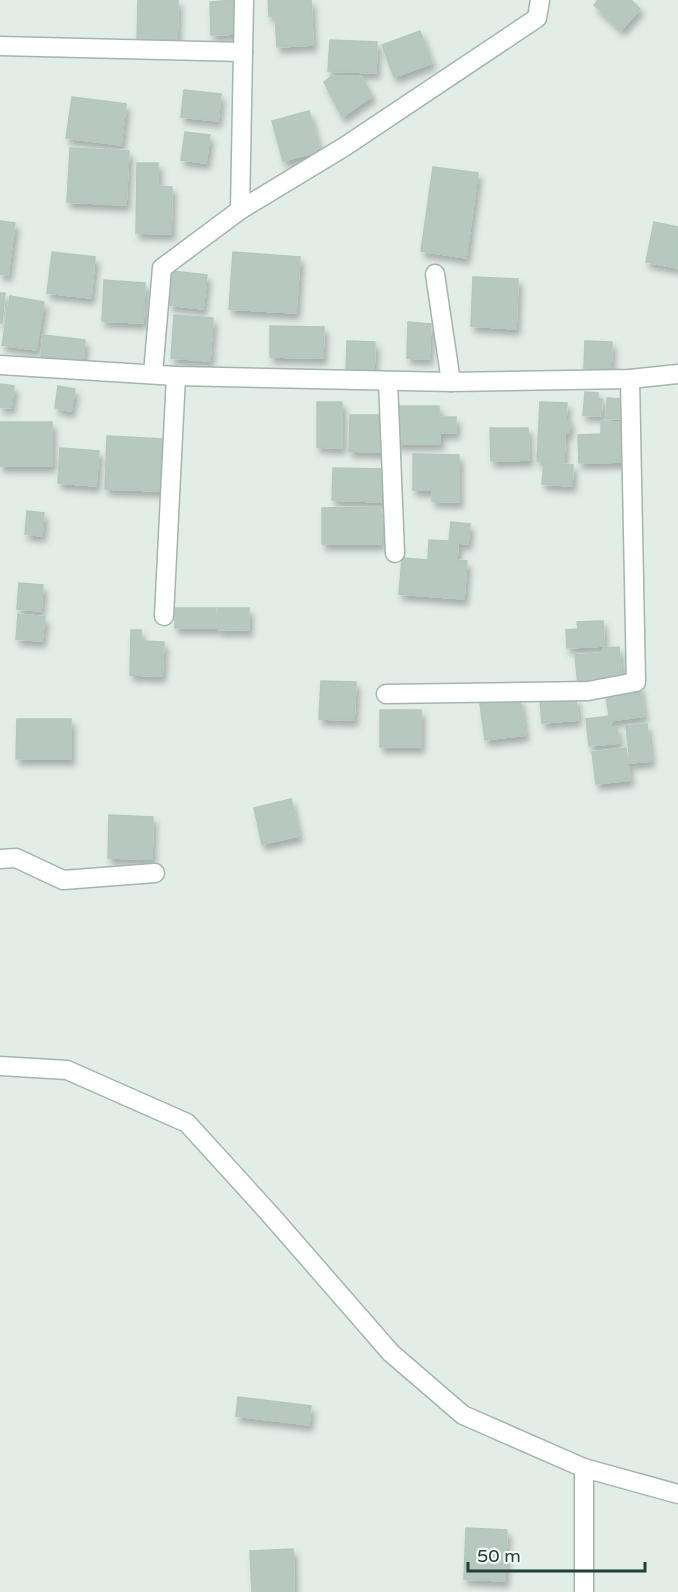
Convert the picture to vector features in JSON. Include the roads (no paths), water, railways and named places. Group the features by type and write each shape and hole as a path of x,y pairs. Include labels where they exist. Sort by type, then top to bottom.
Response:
{"street":[{"path":"240,210 244,0"},
{"path":"153,374 162,268 240,210 344,147 537,18 540,0"},
{"path":"0,46 243,52"},
{"path":"435,274 451,382"},
{"path":"0,365 176,376 451,382 630,379 678,374"},
{"path":"164,616 176,376"},
{"path":"386,694 588,691 636,682 630,379"},
{"path":"388,381 394,553"},
{"path":"0,859 16,858 63,880 155,873"},
{"path":"0,1066 67,1070 187,1123 269,1212 391,1353 463,1415 584,1468 678,1494"},
{"path":"584,1468 584,1592"}]}
